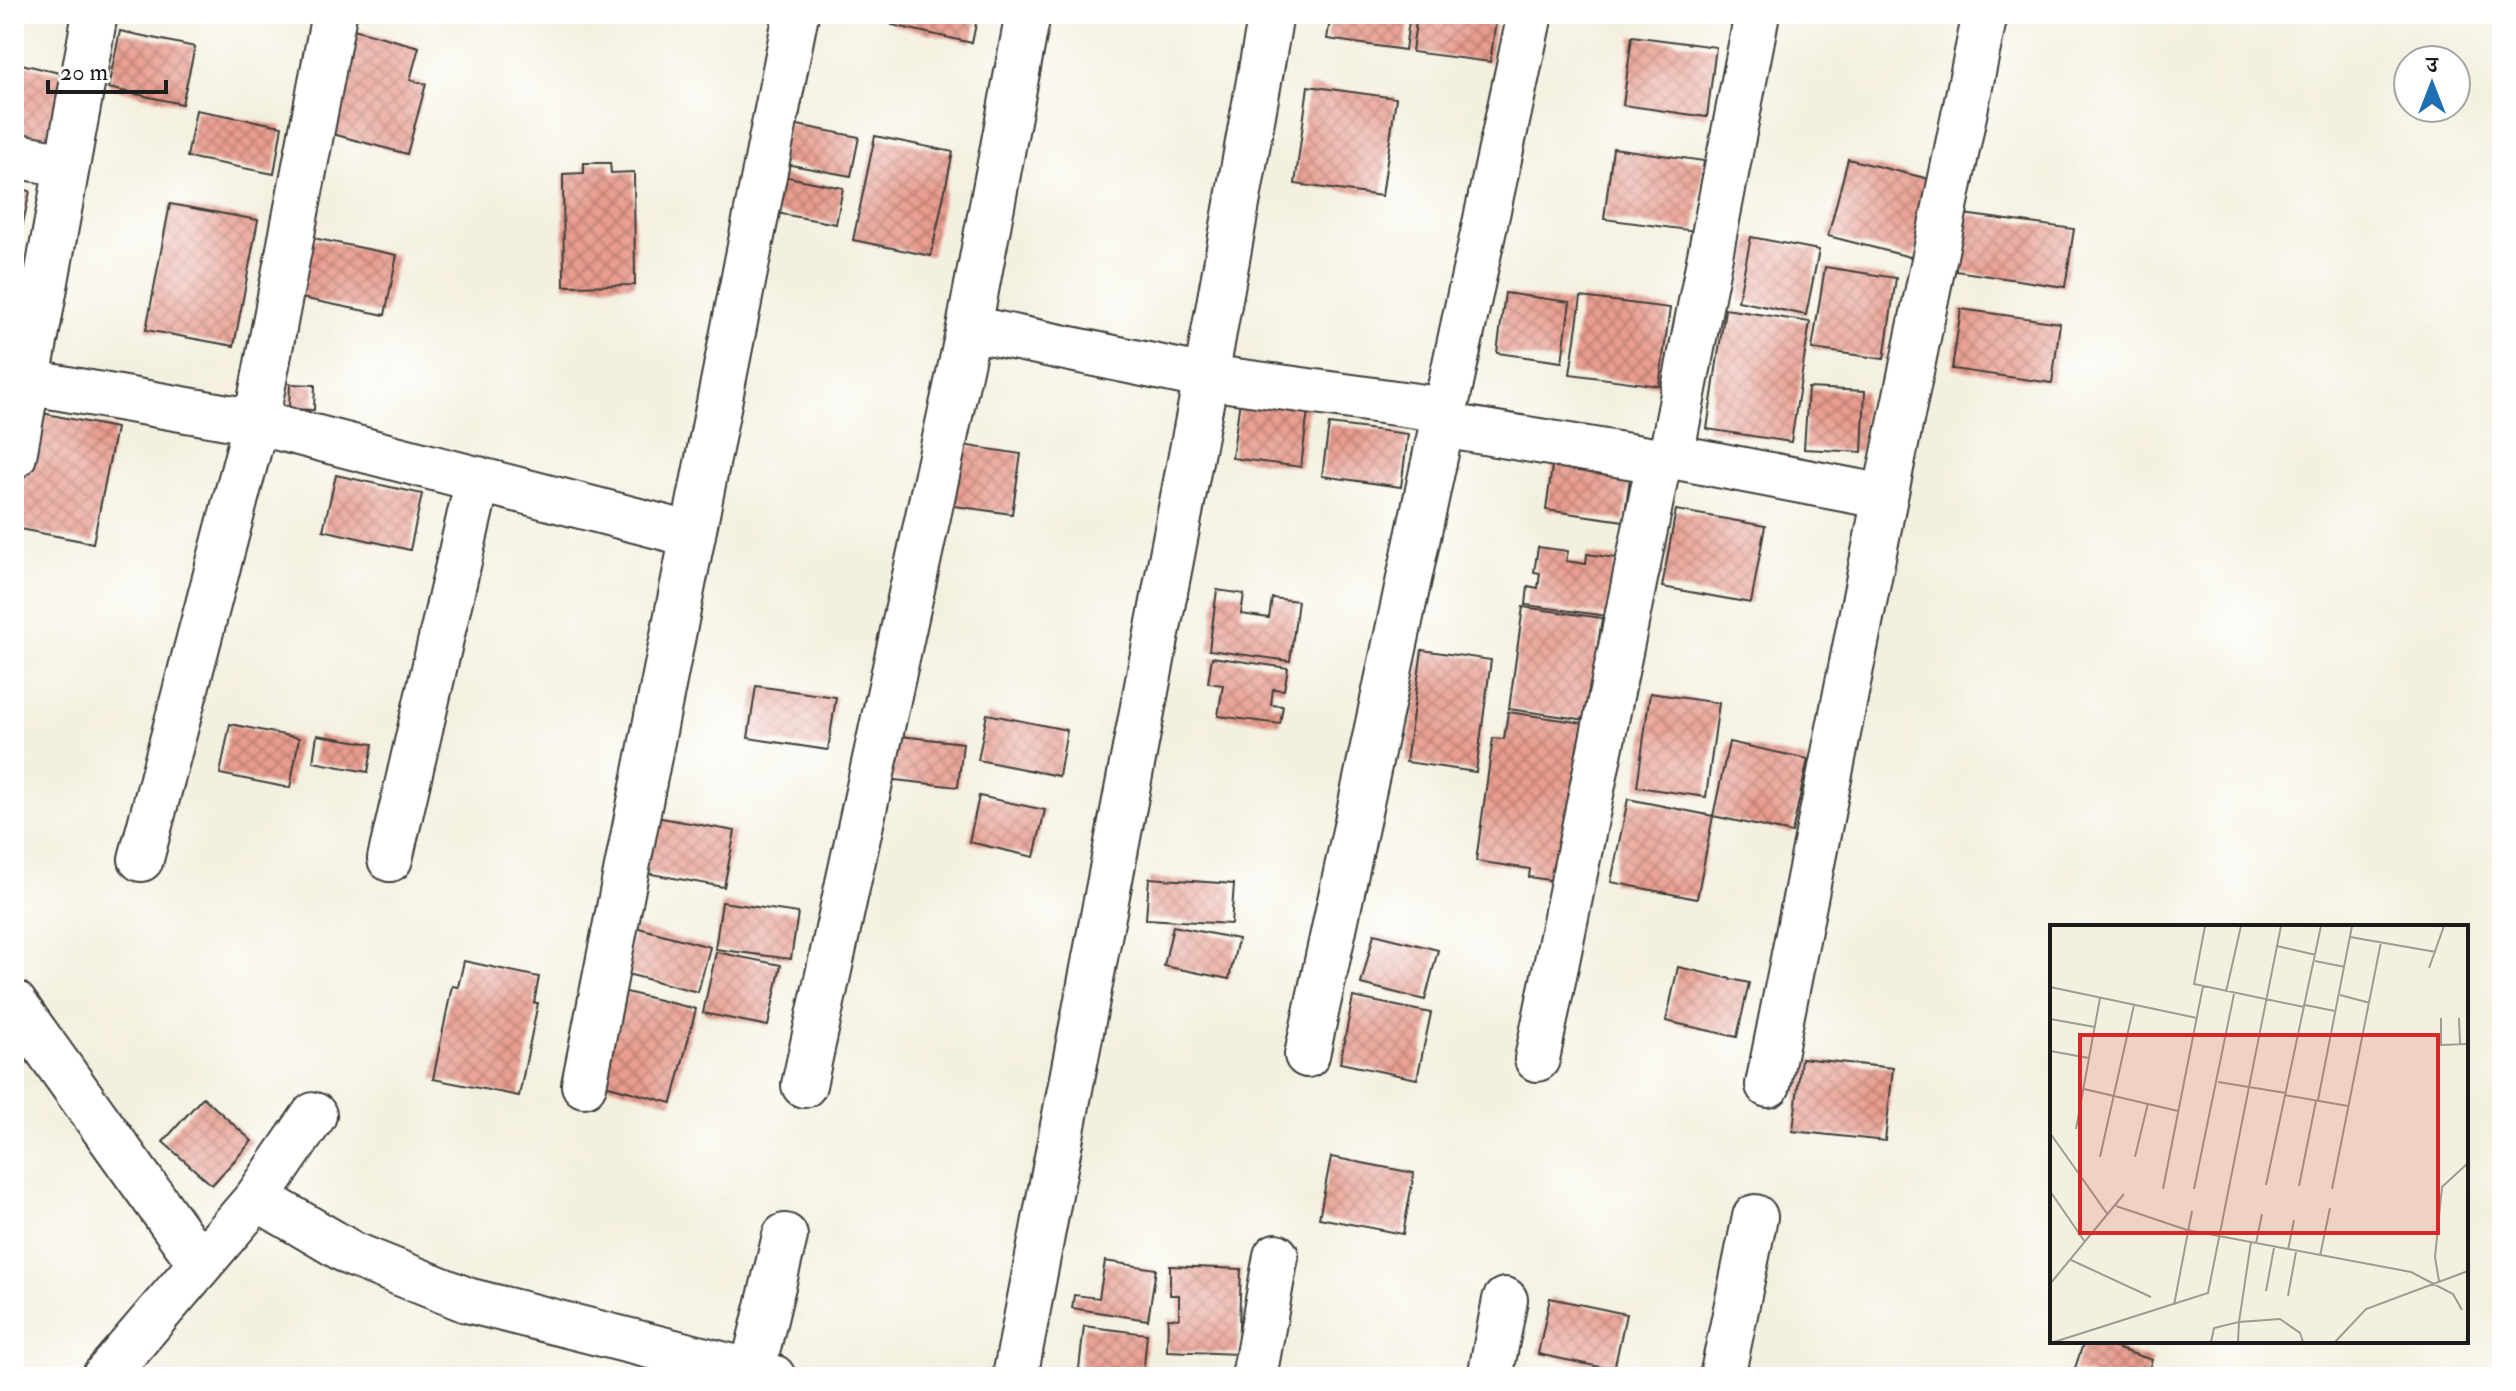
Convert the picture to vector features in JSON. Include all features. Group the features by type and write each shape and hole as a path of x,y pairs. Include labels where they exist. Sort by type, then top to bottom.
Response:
{"street":[{"path":"14,456 95,14"},
{"path":"141,859 256,422 334,14"},
{"path":"584,1085 796,14"},
{"path":"804,1085 969,328 1028,14"},
{"path":"1015,1377 1206,377 1271,14"},
{"path":"1307,1055 1530,14"},
{"path":"1537,1059 1757,14"},
{"path":"1768,1085 1985,14"},
{"path":"14,155 67,165"},
{"path":"969,328 1206,377 1885,497"},
{"path":"27,382 256,422 693,535"},
{"path":"390,859 478,479"},
{"path":"14,1003 200,1263"},
{"path":"104,1377 257,1198 314,1115"},
{"path":"257,1198 352,1254 467,1300 759,1376 785,1236"},
{"path":"1722,1377 1755,1217"},
{"path":"1254,1377 1276,1256"},
{"path":"1490,1377 1505,1300"}],"building":[{"path":"260,14 298,14 296,23"},
{"path":"894,14 978,14 972,43 892,25"},
{"path":"1331,14 1410,14 1405,50 1327,39"},
{"path":"1417,14 1497,14 1490,62 1412,52"},
{"path":"346,27 419,47 410,80 426,84 407,154 329,133 343,84 331,81"},
{"path":"120,31 195,47 182,104 108,88"},
{"path":"1632,36 1716,47 1707,117 1623,105"},
{"path":"17,63 68,75 52,149 14,141 14,76"},
{"path":"1308,86 1396,98 1382,196 1295,184"},
{"path":"196,110 282,126 274,174 187,157"},
{"path":"787,123 859,137 851,176 780,163"},
{"path":"875,136 953,152 931,256 853,240"},
{"path":"1613,148 1704,161 1695,231 1604,219"},
{"path":"1848,159 1933,180 1914,258 1828,236"},
{"path":"584,163 610,163 611,173 634,172 635,285 564,286 563,174 584,173"},
{"path":"778,175 843,188 836,224 771,212"},
{"path":"14,188 30,191 18,246 14,246"},
{"path":"170,204 258,220 234,346 146,330"},
{"path":"1963,214 2074,229 2065,287 1955,271"},
{"path":"1751,237 1819,250 1806,315 1738,301"},
{"path":"313,238 397,255 385,315 301,298"},
{"path":"1825,267 1896,278 1884,359 1812,349"},
{"path":"1505,293 1570,302 1562,362 1497,353"},
{"path":"1581,297 1670,308 1659,386 1570,374"},
{"path":"1725,309 1810,322 1791,442 1707,429"},
{"path":"1961,309 2060,323 2052,383 1952,369"},
{"path":"290,384 315,385 314,410 289,409"},
{"path":"1808,388 1865,391 1862,452 1804,449"},
{"path":"1241,393 1309,402 1301,467 1232,458"},
{"path":"37,412 116,428 93,543 14,528"},
{"path":"1329,424 1408,434 1401,487 1322,476"},
{"path":"949,443 1021,454 1012,514 940,504"},
{"path":"1554,452 1632,462 1624,521 1546,510"},
{"path":"336,475 422,494 410,550 323,530"},
{"path":"1676,510 1765,526 1751,603 1662,587"},
{"path":"1538,547 1568,551 1566,561 1586,564 1587,554 1616,558 1607,616 1526,605 1528,586 1538,588 1540,573 1534,572"},
{"path":"1217,590 1244,594 1241,614 1269,618 1272,598 1298,601 1290,661 1209,650"},
{"path":"1523,607 1602,618 1587,720 1509,709"},
{"path":"1422,650 1491,660 1476,772 1406,762"},
{"path":"1212,657 1288,668 1284,690 1273,689 1271,705 1283,706 1280,724 1218,716 1223,685 1208,683"},
{"path":"756,686 836,697 828,750 748,738"},
{"path":"1650,693 1719,703 1706,797 1637,787"},
{"path":"1508,712 1590,724 1556,881 1529,877 1530,869 1476,861 1493,738 1504,739"},
{"path":"987,714 1067,730 1059,776 978,760"},
{"path":"230,724 299,738 290,788 220,774"},
{"path":"317,735 373,744 368,772 313,762"},
{"path":"891,735 963,743 958,787 886,779"},
{"path":"1729,742 1808,759 1792,833 1713,816"},
{"path":"979,796 1045,810 1034,857 969,842"},
{"path":"1628,799 1713,816 1697,899 1611,882"},
{"path":"650,816 735,831 724,887 640,872"},
{"path":"1149,878 1234,884 1231,924 1146,919"},
{"path":"722,902 798,913 791,959 715,949"},
{"path":"1173,926 1238,939 1229,979 1164,966"},
{"path":"635,927 710,947 698,992 623,973"},
{"path":"1374,934 1438,950 1425,1000 1361,984"},
{"path":"716,952 781,965 768,1026 703,1013"},
{"path":"464,961 539,977 534,1003 538,1003 519,1096 433,1079 452,986 458,987"},
{"path":"1678,967 1749,983 1737,1037 1666,1021"},
{"path":"614,989 696,1009 672,1103 590,1081"},
{"path":"1353,997 1431,1013 1417,1079 1340,1063"},
{"path":"1801,1058 1893,1068 1885,1141 1793,1131"},
{"path":"203,1097 252,1141 212,1185 163,1142"},
{"path":"1331,1157 1414,1173 1403,1234 1319,1218"},
{"path":"1105,1261 1156,1269 1148,1320 1072,1308 1074,1295 1099,1298"},
{"path":"1170,1266 1241,1269 1238,1354 1167,1351 1168,1318 1179,1319 1179,1295 1170,1295"},
{"path":"1550,1298 1626,1314 1614,1370 1538,1354"},
{"path":"1084,1326 1147,1334 1143,1377 1078,1377"},
{"path":"2083,1343 2100,1343 2152,1360 2146,1377 2094,1377 2074,1371"}]}
